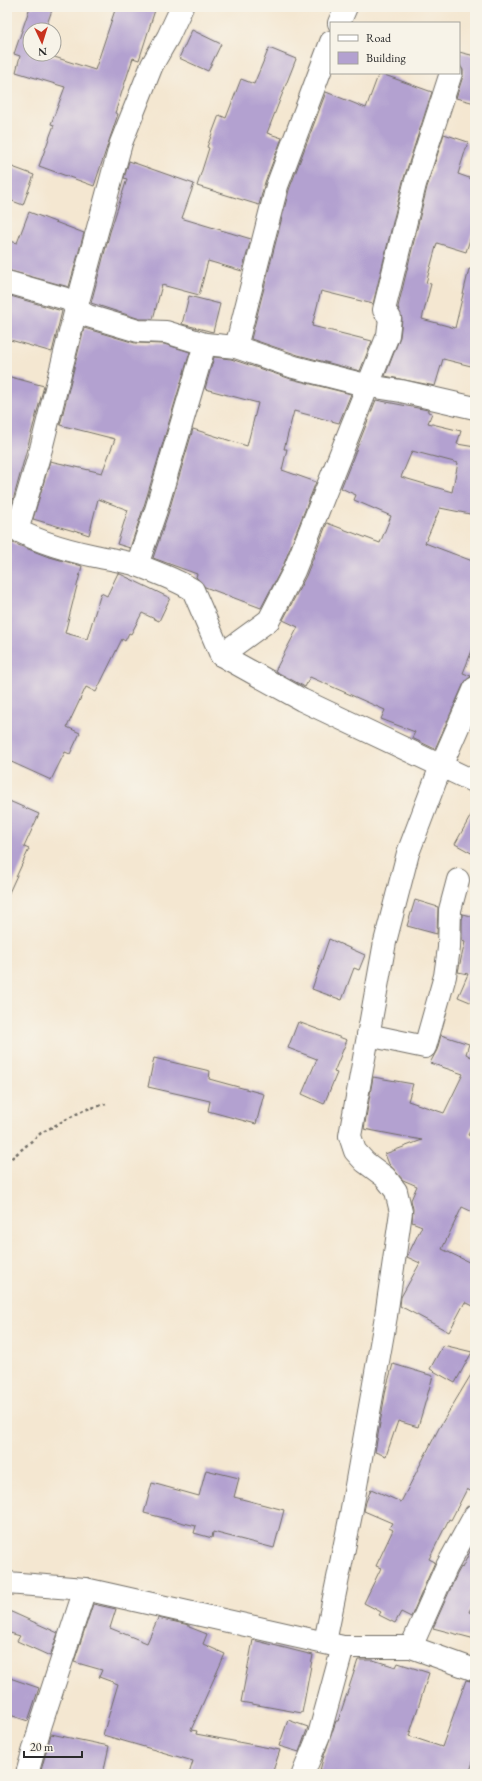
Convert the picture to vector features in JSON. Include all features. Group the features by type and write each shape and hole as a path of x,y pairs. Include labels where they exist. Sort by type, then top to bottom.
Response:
{"street":[{"path":"182,7 168,37 152,65 121,143 76,309 41,449 12,528 68,549 137,565 184,585 193,590 221,655 302,700 475,782"},
{"path":"339,22 346,7"},
{"path":"236,347 277,186 330,45"},
{"path":"221,655 269,620 294,571 327,485 369,386 388,335 390,318 384,310 415,184 451,74"},
{"path":"7,282 70,300 76,309 88,316 138,331 166,332 205,344 236,347 294,367 369,386 401,391 475,408"},
{"path":"137,565 156,510 205,344"},
{"path":"303,1774 319,1735 334,1644 351,1514 386,1316 402,1212 396,1191 385,1177 365,1162 355,1150 350,1136 385,942 408,853 441,766 475,688"},
{"path":"368,1035 420,1047 425,1046 446,976 449,948 450,910 458,880"},
{"path":"411,1647 446,1568 475,1515"},
{"path":"7,1583 85,1589 334,1644 411,1647 475,1670"},
{"path":"26,1774 85,1589"}],"path":[{"path":"7,1162 41,1133 84,1110 106,1104"}],"building":[{"path":"30,7 53,7 48,22 25,22"},
{"path":"116,7 156,7 139,60 133,58 115,113 118,114 94,186 39,166 54,125 51,124 65,87 16,72 20,56 14,54 22,30 22,62 62,62 62,59 95,70"},
{"path":"192,30 221,44 208,71 179,58"},
{"path":"269,48 296,59 267,133 282,138 265,182 259,205 197,186 209,148 207,147 219,115 226,118 241,79 254,84"},
{"path":"460,52 475,56 475,103 456,98 463,76 463,70 460,66"},
{"path":"379,74 432,92 403,181 373,304 321,291 312,326 372,341 360,371 298,355 251,339 289,190 326,92 366,108"},
{"path":"444,134 468,142 458,174 475,180 475,223 466,252 437,243 426,283 431,284 422,319 455,328 469,269 475,270 475,367 443,359 435,386 385,376 400,337 402,319 398,307 427,187"},
{"path":"129,161 194,184 182,218 251,239 242,271 208,261 199,295 162,285 153,319 140,319 91,303 110,232 127,179 124,178"},
{"path":"7,165 34,175 23,205 7,199"},
{"path":"29,212 84,233 69,287 7,270 7,240 17,243"},
{"path":"7,295 62,311 52,352 7,339"},
{"path":"189,296 220,304 213,332 182,324"},
{"path":"84,328 135,343 164,344 190,352 130,548 117,544 128,510 98,499 89,535 33,519 50,461 102,473 115,439 60,425"},
{"path":"214,357 231,359 291,379 351,394 339,423 294,411 284,449 287,449 282,470 316,482 283,566 261,608 205,587 196,577 197,574 153,558 168,514 193,429 247,446 258,403 205,389"},
{"path":"7,376 44,386 12,504 7,503"},
{"path":"376,400 428,410 428,412 432,413 428,423 461,431 457,444 475,447 475,515 440,508 425,543 475,562 475,643 463,673 471,676 464,683 435,749 412,738 415,732 381,719 385,710 310,677 305,687 275,671 298,627 283,620 306,576 327,523 380,543 391,516 354,500 356,495 341,488","holes":["412,451 458,463 452,492 401,477"]},
{"path":"7,539 13,543 46,556 82,566 65,633 87,639 101,593 107,596 118,573 170,598 159,621 142,613 131,634 129,633 125,641 122,639 96,692 86,687 67,727 80,733 70,754 65,752 51,780 7,760"},
{"path":"7,800 39,814 24,847 29,849 7,897"},
{"path":"475,808 475,855 455,844"},
{"path":"415,900 438,907 437,934 407,926"},
{"path":"462,914 475,917 475,1004 458,997 468,974 458,972 465,942 462,941"},
{"path":"329,939 365,955 359,970 354,968 342,1000 312,989"},
{"path":"298,1022 347,1040 334,1072 337,1073 324,1104 302,1094 317,1059 288,1048"},
{"path":"441,1035 469,1044 466,1054 471,1057 475,1048 475,1121 468,1135 475,1138 475,1213 462,1207 442,1249 475,1265 475,1307 465,1302 449,1332 400,1306 401,1297 420,1263 407,1257 422,1226 412,1222 413,1209 411,1200 417,1186 403,1180 389,1164 385,1154 422,1140 364,1129 373,1077 413,1084 408,1101 444,1113 463,1074 430,1063 437,1050"},
{"path":"154,1058 210,1071 209,1079 264,1094 256,1124 208,1111 210,1101 148,1087"},
{"path":"443,1345 472,1352 455,1383 430,1369"},
{"path":"393,1364 433,1376 418,1427 398,1421 386,1456 375,1452 386,1389"},
{"path":"475,1368 475,1494 467,1489 451,1520 449,1519 429,1559 435,1562 411,1617 401,1612 395,1623 379,1615 381,1612 364,1603 381,1568 376,1566 393,1530 389,1528 392,1523 364,1511 366,1502 371,1489 401,1502 439,1428"},
{"path":"206,1470 239,1478 234,1497 284,1510 274,1548 213,1532 212,1538 194,1533 196,1526 144,1513 152,1483 199,1496"},
{"path":"475,1541 475,1599 469,1612 475,1614 475,1639 433,1628 457,1574 461,1567 462,1568"},
{"path":"93,1604 116,1609 110,1628 147,1643 158,1618 189,1625 189,1627 207,1634 203,1644 225,1654 191,1730 197,1731 196,1734 280,1750 272,1774 189,1774 193,1761 103,1735 118,1684 99,1677 102,1670 74,1662"},
{"path":"7,1610 58,1633 50,1656 17,1641 20,1636 7,1632"},
{"path":"253,1640 313,1655 302,1713 241,1702"},
{"path":"358,1660 373,1660 396,1667 398,1663 429,1673 409,1736 442,1747 466,1680 475,1682 475,1756 469,1774 319,1774"},
{"path":"7,1677 39,1688 28,1721 7,1714"},
{"path":"288,1720 308,1727 299,1752 279,1746"},
{"path":"51,1734 109,1746 103,1774 40,1774"}]}
